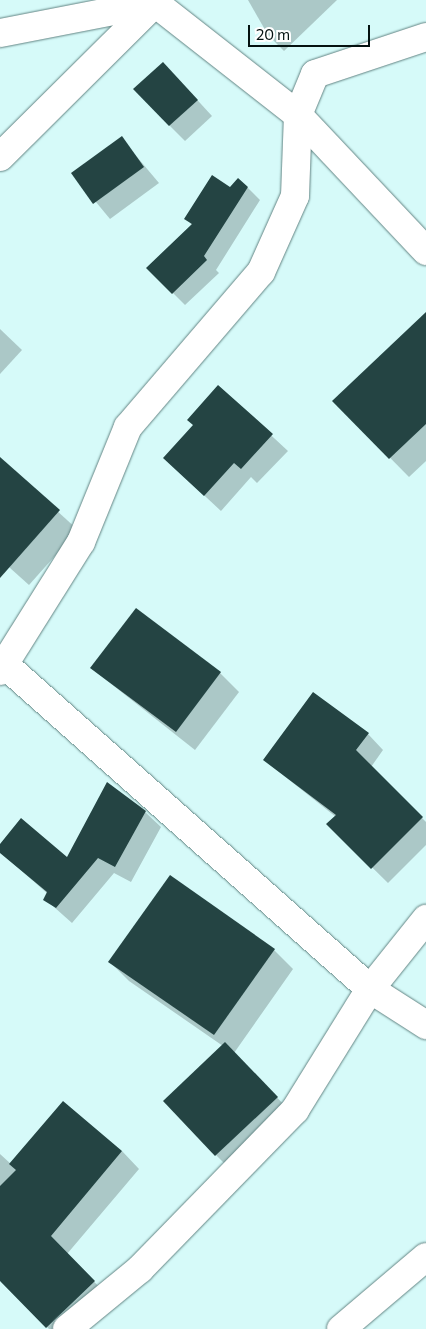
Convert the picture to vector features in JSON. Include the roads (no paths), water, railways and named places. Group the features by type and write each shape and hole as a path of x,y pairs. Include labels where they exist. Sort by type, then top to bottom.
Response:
{"street":[{"path":"0,158 155,3"},
{"path":"0,33 155,3 298,115 426,252"},
{"path":"426,37 315,74 298,115 295,196 261,272 128,426 81,542 2,668 370,989 426,1024"},
{"path":"67,1329 140,1269 295,1110 370,989 426,918"},
{"path":"342,1329 426,1258"}]}
